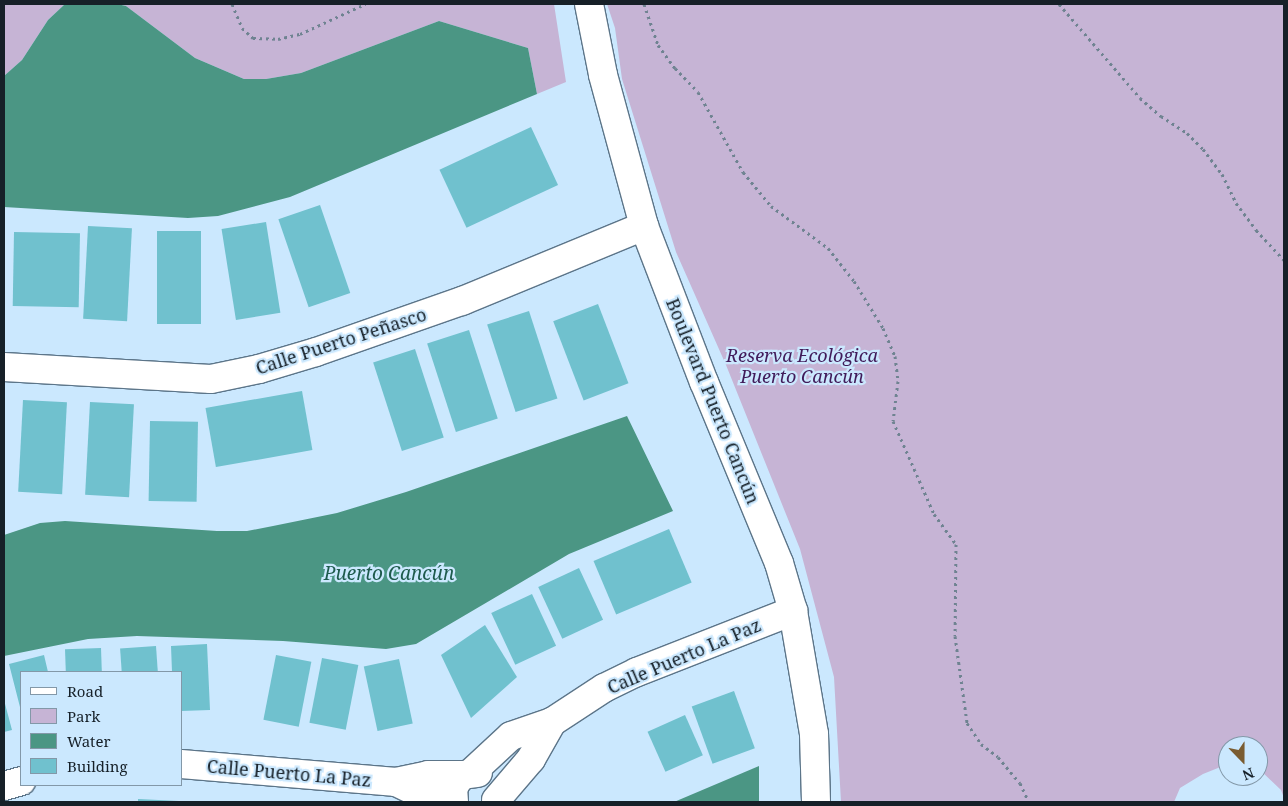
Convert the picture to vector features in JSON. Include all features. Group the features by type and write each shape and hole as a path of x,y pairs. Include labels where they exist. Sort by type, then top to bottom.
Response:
{"street":[{"name":"Boulevard Puerto Cancún","path":"588,4 603,75 644,226 704,382 779,563 793,611 814,734 816,802"},
{"name":"Calle Puerto Peñasco","path":"10,369 211,378 259,369 316,352 462,301 644,226"},
{"name":"Calle Puerto La Paz","path":"182,764 396,782 428,775 467,774 511,736 552,722 604,688 637,672 793,611"},
{"name":"Calle Puerto La Paz","path":"495,801 531,759 552,722"},
{"path":"454,802 453,789 467,774 480,773 488,777 493,783 495,801"},
{"path":"4,786 20,781"},
{"name":"Calle Puerto La Paz","path":"396,782 425,796 445,802"}],"path":[{"path":"232,4 242,28 253,38 278,40 300,34 365,4"},
{"path":"644,4 658,45 675,68 698,92 743,172 771,206 828,248 854,281 883,328 895,356 898,381 893,421 934,514 956,544 955,636 967,723 981,744 998,757 1020,783 1029,802"},
{"path":"1059,4 1140,98 1161,116 1187,133 1203,149 1256,230 1284,260"}],"green space":[{"path":"4,4 65,4 48,20 22,60 4,76"},
{"path":"117,4 554,4 566,82 537,94 528,48 439,21 301,73 266,79 244,79 195,58 126,6"},
{"name":"Reserva Ecológica Puerto Cancún","path":"607,4 1284,4 1284,798 1281,790 1268,778 1268,736 1218,736 1218,768 1203,774 1180,788 1174,802 841,802 834,677 800,549 726,365 676,252 622,79 615,28"}],"water":[{"path":"65,4 117,4 126,6 195,58 244,79 266,79 301,73 439,21 528,48 537,94 290,197 218,216 188,218 4,207 4,76 22,60 48,20"},
{"name":"Puerto Cancún","path":"627,416 673,511 569,554 416,644 386,649 283,641 137,636 88,639 4,656 4,535 40,523 65,521 217,531 247,531 337,513 406,492"},
{"path":"759,766 759,802 674,802"}],"building":[{"path":"531,127 558,185 467,228 439,170"},
{"path":"320,205 350,293 309,307 278,219"},
{"path":"266,222 280,313 236,320 222,229"},
{"path":"88,226 132,228 127,321 83,319"},
{"path":"157,231 201,231 201,324 157,324"},
{"path":"14,232 80,233 79,307 13,306"},
{"path":"598,304 628,383 584,401 553,321"},
{"path":"529,311 557,398 516,412 487,325"},
{"path":"469,330 498,418 456,432 427,344"},
{"path":"415,349 444,437 402,451 373,363"},
{"path":"302,391 312,450 216,467 205,408"},
{"path":"23,400 67,402 62,494 18,492"},
{"path":"90,402 134,404 129,497 85,495"},
{"path":"150,421 198,422 197,502 149,501"},
{"path":"669,529 692,582 616,614 594,561"},
{"path":"579,568 603,620 562,639 538,587"},
{"path":"532,594 556,646 515,665 491,613"},
{"path":"485,625 517,677 471,718 441,655"},
{"path":"207,644 210,710 182,711 182,671 172,671 171,646"},
{"path":"156,646 158,671 122,671 120,649"},
{"path":"101,648 102,671 66,671 65,649"},
{"path":"44,655 48,671 20,671 20,707 9,664"},
{"path":"276,655 311,662 299,727 263,720"},
{"path":"322,658 358,665 346,730 309,723"},
{"path":"399,659 413,724 378,731 364,666"},
{"path":"734,691 755,748 713,764 692,706"},
{"path":"4,700 12,730 4,732"},
{"path":"685,715 703,755 665,772 648,732"},
{"path":"138,799 179,801 179,802 138,802"}]}
